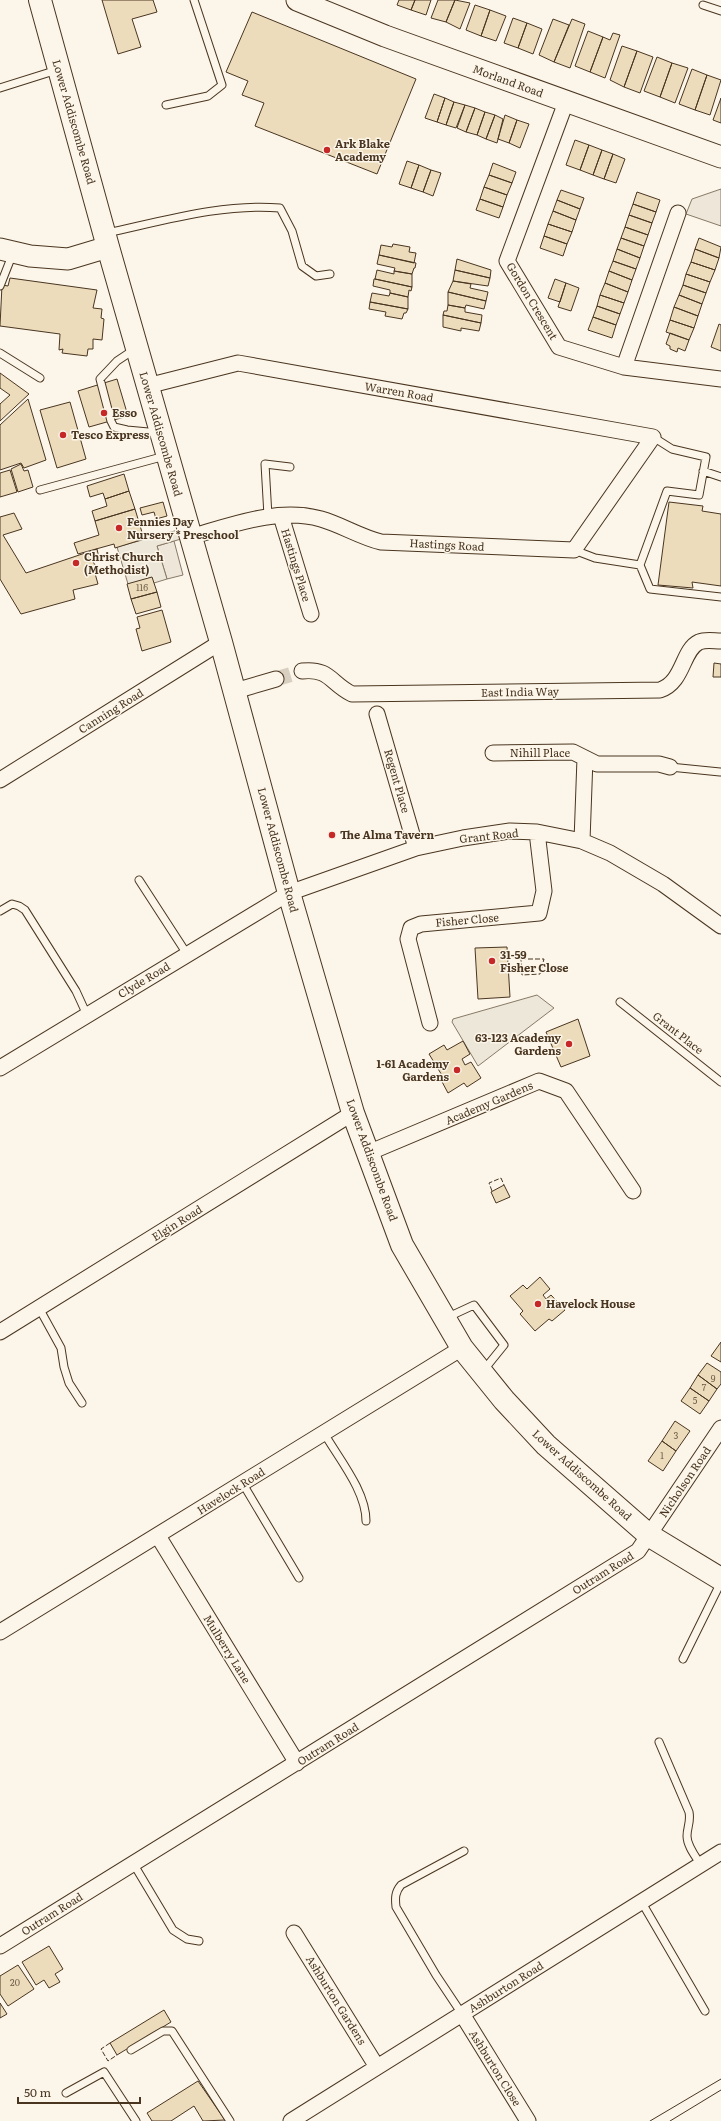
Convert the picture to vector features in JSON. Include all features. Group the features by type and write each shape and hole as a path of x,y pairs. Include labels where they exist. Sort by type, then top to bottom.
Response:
{"main road":[{"name":"Lower Addiscombe Road","path":"40,0 147,386 235,691 289,892 353,1113 402,1245 462,1348 482,1373 546,1445 650,1536 721,1580"},
{"name":"Morland Road","path":"297,0 385,36 721,157"},
{"path":"6,251 30,256 68,258 106,240"}],"street":[{"name":"Gordon Crescent","path":"566,102 507,261 559,347 624,367 721,380"},
{"path":"624,367 678,213"},
{"name":"Warren Road","path":"147,386 238,363 653,437"},
{"path":"574,550 653,437"},
{"name":"Hastings Road","path":"190,536 274,516 306,515 333,522 367,539 381,542 574,550"},
{"name":"Hastings Place","path":"274,516 311,614"},
{"name":"East India Way","path":"302,671 315,670 322,672 352,694 660,690 669,687 674,681 691,650 698,642 708,640 721,641"},
{"name":"Canning Road","path":"0,780 221,642"},
{"path":"235,691 276,679"},
{"name":"Regent Place","path":"378,714 416,848"},
{"name":"Nihill Place","path":"493,753 573,752 597,764 658,764 670,767"},
{"name":"Nihill Place","path":"582,841 585,758"},
{"name":"Grant Road","path":"289,892 416,848 463,838 510,831 537,832 582,841 610,853 663,884 721,926"},
{"name":"Fisher Close","path":"430,1023 408,938 411,928 421,924 539,913 544,891 537,832"},
{"name":"Clyde Road","path":"0,1068 289,892"},
{"name":"Academy Gardens","path":"368,1153 539,1082 566,1091 633,1191"},
{"name":"Elgin Road","path":"0,1332 353,1113"},
{"name":"Havelock Road","path":"0,1632 462,1348"},
{"name":"Nicholson Road","path":"650,1536 721,1428"},
{"name":"Mulberry Lane","path":"158,1536 297,1763"},
{"name":"Outram Road","path":"0,1946 638,1551 650,1536"},
{"name":"Ashburton Road","path":"291,2121 721,1852"},
{"name":"Ashburton Gardens","path":"294,1933 377,2067"},
{"name":"Ashburton Close","path":"462,2014 528,2121"}],"lane":[{"path":"166,105 208,96 222,85 194,0"},
{"path":"703,5 721,11"},
{"path":"0,88 59,69"},
{"path":"106,240 224,210 263,206 280,208 292,231 302,266 316,276 330,274"},
{"path":"0,286 6,251"},
{"path":"137,348 117,361 100,379 111,421 114,427 127,430 161,433"},
{"path":"0,353 40,378"},
{"path":"653,437 672,450 706,457 699,495 667,491 640,565 650,589 721,597"},
{"path":"40,490 167,455"},
{"path":"274,516 265,464 290,468"},
{"path":"703,471 721,477"},
{"path":"574,550 595,558 640,565"},
{"path":"670,767 720,772"},
{"path":"139,880 188,954"},
{"path":"0,911 12,904 25,910 76,991 87,1015"},
{"name":"Grant Place","path":"620,1002 721,1082"},
{"path":"444,1319 474,1305 504,1345 482,1373"},
{"path":"39,1308 61,1348 64,1367 69,1383 82,1403"},
{"path":"324,1433 360,1492 366,1512 366,1521"},
{"path":"242,1484 299,1578"},
{"path":"683,1659 721,1580"},
{"path":"659,1742 690,1812 691,1820 687,1836 688,1844 701,1865"},
{"path":"462,2014 428,1962 396,1907 395,1898 397,1890 401,1885 464,1851"},
{"path":"133,1864 173,1930 187,1938 198,1941"},
{"path":"641,1901 705,2011"},
{"path":"131,2050 163,2031 172,2031 230,2121"},
{"path":"66,2093 104,2072 136,2121"}],"shaded area":[{"path":"721,189 721,226 686,214 692,199"},
{"path":"178,530 181,539 157,546 167,579 154,583 128,584 117,547"},
{"path":"174,541 183,575 167,579 157,546"},
{"path":"537,995 554,1008 478,1066 452,1022 453,1019"}],"building":[{"path":"102,0 153,0 157,12 132,19 141,47 118,54"},
{"path":"399,0 415,0 411,10 397,5"},
{"path":"415,0 431,0 426,15 411,10"},
{"path":"438,0 455,0 446,22 431,18"},
{"path":"455,0 470,3 460,29 446,22"},
{"path":"475,5 490,10 481,36 466,30"},
{"path":"490,10 506,16 496,41 481,36"},
{"path":"252,12 416,79 377,174 255,126 264,103 242,95 248,81 226,72"},
{"path":"513,18 527,23 518,48 504,43"},
{"path":"553,19 569,25 554,62 539,55"},
{"path":"572,19 585,24 570,68 554,62"},
{"path":"527,23 542,29 533,54 518,48"},
{"path":"588,31 603,37 590,72 575,66"},
{"path":"613,33 620,35 605,78 590,72 603,37 610,40"},
{"path":"622,46 637,51 624,87 610,80"},
{"path":"637,51 653,57 640,93 624,87"},
{"path":"657,57 672,63 660,97 644,91"},
{"path":"672,63 688,68 675,103 660,97"},
{"path":"692,69 707,75 695,110 679,104"},
{"path":"707,75 721,80 710,115 695,110"},
{"path":"434,94 445,98 437,122 425,118"},
{"path":"445,98 454,102 446,125 437,122"},
{"path":"721,98 721,123 713,120"},
{"path":"454,102 465,105 456,128 446,125"},
{"path":"465,105 475,108 466,132 457,128"},
{"path":"475,108 485,112 477,135 466,132"},
{"path":"485,112 495,115 486,139 477,135"},
{"path":"495,115 503,119 497,143 486,139"},
{"path":"505,115 517,120 509,143 498,139"},
{"path":"517,120 529,124 520,148 509,143"},
{"path":"575,140 589,145 580,170 566,165"},
{"path":"589,145 602,150 593,175 580,170"},
{"path":"602,150 613,154 604,179 593,175"},
{"path":"613,154 625,159 616,183 604,179"},
{"path":"407,161 419,165 411,188 399,184"},
{"path":"493,163 516,172 512,183 489,175"},
{"path":"419,165 431,170 423,192 411,188"},
{"path":"431,170 441,173 433,196 423,192"},
{"path":"489,175 512,183 507,195 484,187"},
{"path":"484,187 507,195 503,207 480,199"},
{"path":"561,190 584,198 580,209 557,200"},
{"path":"637,192 660,200 656,212 633,204"},
{"path":"480,199 503,207 499,218 476,210"},
{"path":"557,200 580,209 576,220 553,211"},
{"path":"633,204 656,212 652,223 629,215"},
{"path":"553,211 576,220 572,232 548,224"},
{"path":"629,215 652,223 648,235 625,227"},
{"path":"548,224 572,232 567,244 544,236"},
{"path":"625,227 648,235 644,246 621,238"},
{"path":"544,236 567,244 563,256 540,248"},
{"path":"621,238 644,246 640,258 617,249"},
{"path":"699,238 721,247 719,258 695,249"},
{"path":"393,244 410,247 409,252 416,253 414,263 379,255 381,245 392,247"},
{"path":"617,249 640,258 636,269 613,261"},
{"path":"695,249 719,258 715,270 691,262"},
{"path":"379,255 416,263 415,268 412,274 394,271 395,268 377,264"},
{"path":"457,259 491,270 490,278 455,270"},
{"path":"613,261 636,269 632,280 609,271"},
{"path":"691,262 715,270 710,282 686,274"},
{"path":"377,270 394,274 394,271 412,274 412,287 375,279"},
{"path":"455,270 490,278 488,286 453,281"},
{"path":"609,271 632,280 628,292 605,283"},
{"path":"686,274 710,282 706,293 683,285"},
{"path":"10,278 97,290 93,308 102,309 101,318 104,319 102,340 93,339 93,349 88,349 87,356 62,353 63,349 59,350 60,334 0,326 2,285 8,286"},
{"path":"374,279 412,287 411,291 409,290 408,297 390,293 390,290 373,286"},
{"path":"555,279 566,283 560,302 548,298"},
{"path":"453,281 471,284 470,288 488,292 486,301 448,292"},
{"path":"566,283 579,288 571,311 558,307"},
{"path":"605,283 628,292 624,303 600,295"},
{"path":"683,285 706,293 702,304 679,295"},
{"path":"448,292 486,301 484,309 466,305 465,308 448,305"},
{"path":"372,293 389,296 390,293 408,297 408,309 370,302"},
{"path":"600,295 624,303 620,314 597,306"},
{"path":"679,295 702,304 698,316 674,307"},
{"path":"370,302 408,309 406,313 404,313 402,319 385,316 386,312 369,309"},
{"path":"448,305 465,308 465,312 482,315 481,323 443,315 444,311 447,311"},
{"path":"597,306 620,314 616,325 593,317"},
{"path":"674,307 698,316 694,328 670,320"},
{"path":"443,315 481,323 479,331 461,328 461,331 443,327"},
{"path":"593,317 616,325 612,338 588,330"},
{"path":"670,320 694,328 689,340 666,332"},
{"path":"719,324 721,325 721,351 711,347"},
{"path":"670,333 689,340 685,351 678,348 677,352 670,349 670,346 666,344"},
{"path":"0,373 29,394 0,421 0,404 10,395 0,388"},
{"path":"117,379 128,416 89,427 78,391"},
{"path":"28,399 46,460 24,468 21,463 0,470 0,425"},
{"name":"Tesco Express","path":"70,402 86,459 57,468 40,410"},
{"path":"21,464 24,471 28,470 33,487 18,492 11,469"},
{"path":"10,470 17,492 0,497 0,473"},
{"path":"124,474 129,491 105,499 103,493 90,497 87,486"},
{"path":"129,491 135,509 95,521 92,511 107,506 105,499"},
{"path":"163,502 167,516 156,519 154,512 142,515 140,508"},
{"path":"669,502 703,506 702,511 721,514 721,586 692,582 693,588 658,585"},
{"name":"Fennies Day Nursery * Preschool","path":"135,509 144,539 115,548 114,544 78,554 74,543 99,535 95,521"},
{"name":"Christ Church (Methodist)","path":"14,513 22,529 3,535 26,573 97,549 99,558 93,562 98,569 94,570 98,584 73,590 75,599 21,614 0,579 0,517"},
{"path":"152,577 157,592 131,599 127,584"},
{"path":"157,592 161,607 136,614 131,599"},
{"path":"162,610 171,642 142,651 136,629 140,628 137,617"},
{"path":"714,663 721,664 721,677 713,677"},
{"name":"31-59 Fisher Close","path":"507,947 510,997 478,999 475,948"},
{"name":"63-123 Academy Gardens","path":"578,1019 590,1056 561,1067 546,1032"},
{"name":"1-61 Academy Gardens","path":"463,1041 470,1054 462,1059 465,1065 471,1062 481,1078 467,1087 464,1083 448,1093 440,1078 443,1077 429,1054 444,1045 447,1050"},
{"path":"504,1185 510,1197 496,1203 491,1192"},
{"name":"Havelock House","path":"540,1277 550,1289 543,1295 546,1299 551,1295 565,1310 552,1321 549,1319 535,1331 520,1314 523,1311 510,1296 523,1285 527,1289"},
{"path":"721,1342 721,1362 711,1356"},
{"path":"707,1363 721,1372 721,1384 717,1389 698,1375"},
{"path":"698,1375 717,1389 709,1401 690,1388"},
{"path":"690,1388 709,1401 700,1414 681,1401"},
{"path":"675,1421 690,1431 676,1451 662,1441"},
{"path":"662,1441 676,1451 663,1471 648,1461"},
{"path":"49,1946 63,1969 55,1974 60,1982 49,1988 44,1980 36,1985 22,1962"},
{"path":"18,1965 34,1989 8,2006 0,1994 0,1976"},
{"path":"0,2003 7,2014 0,2018"},
{"path":"164,2010 171,2022 117,2055 110,2043"},
{"path":"198,2081 225,2120 203,2121 194,2106 171,2121 152,2121 147,2113"}],"tunnel":[{"path":"276,679 302,671"}],"tram line":[{"path":"650,2121 721,2079"},
{"path":"670,2121 721,2090"}],"fence":[{"path":"521,959 544,959 540,974 522,975 521,959"},
{"path":"492,1191 489,1183 501,1178 504,1185"},
{"path":"110,2043 101,2049 108,2061 117,2055"}],"place":[{"name":"Ark Blake Academy","path":"327,150"},
{"name":"Esso","path":"104,413"},
{"name":"Tesco Express","path":"63,435"},
{"name":"Fennies Day Nursery * Preschool","path":"119,528"},
{"name":"Christ Church (Methodist)","path":"76,563"},
{"name":"The Alma Tavern","path":"332,835"},
{"name":"31-59 Fisher Close","path":"492,961"},
{"name":"63-123 Academy Gardens","path":"569,1044"},
{"name":"1-61 Academy Gardens","path":"457,1070"},
{"name":"Havelock House","path":"538,1304"}]}
